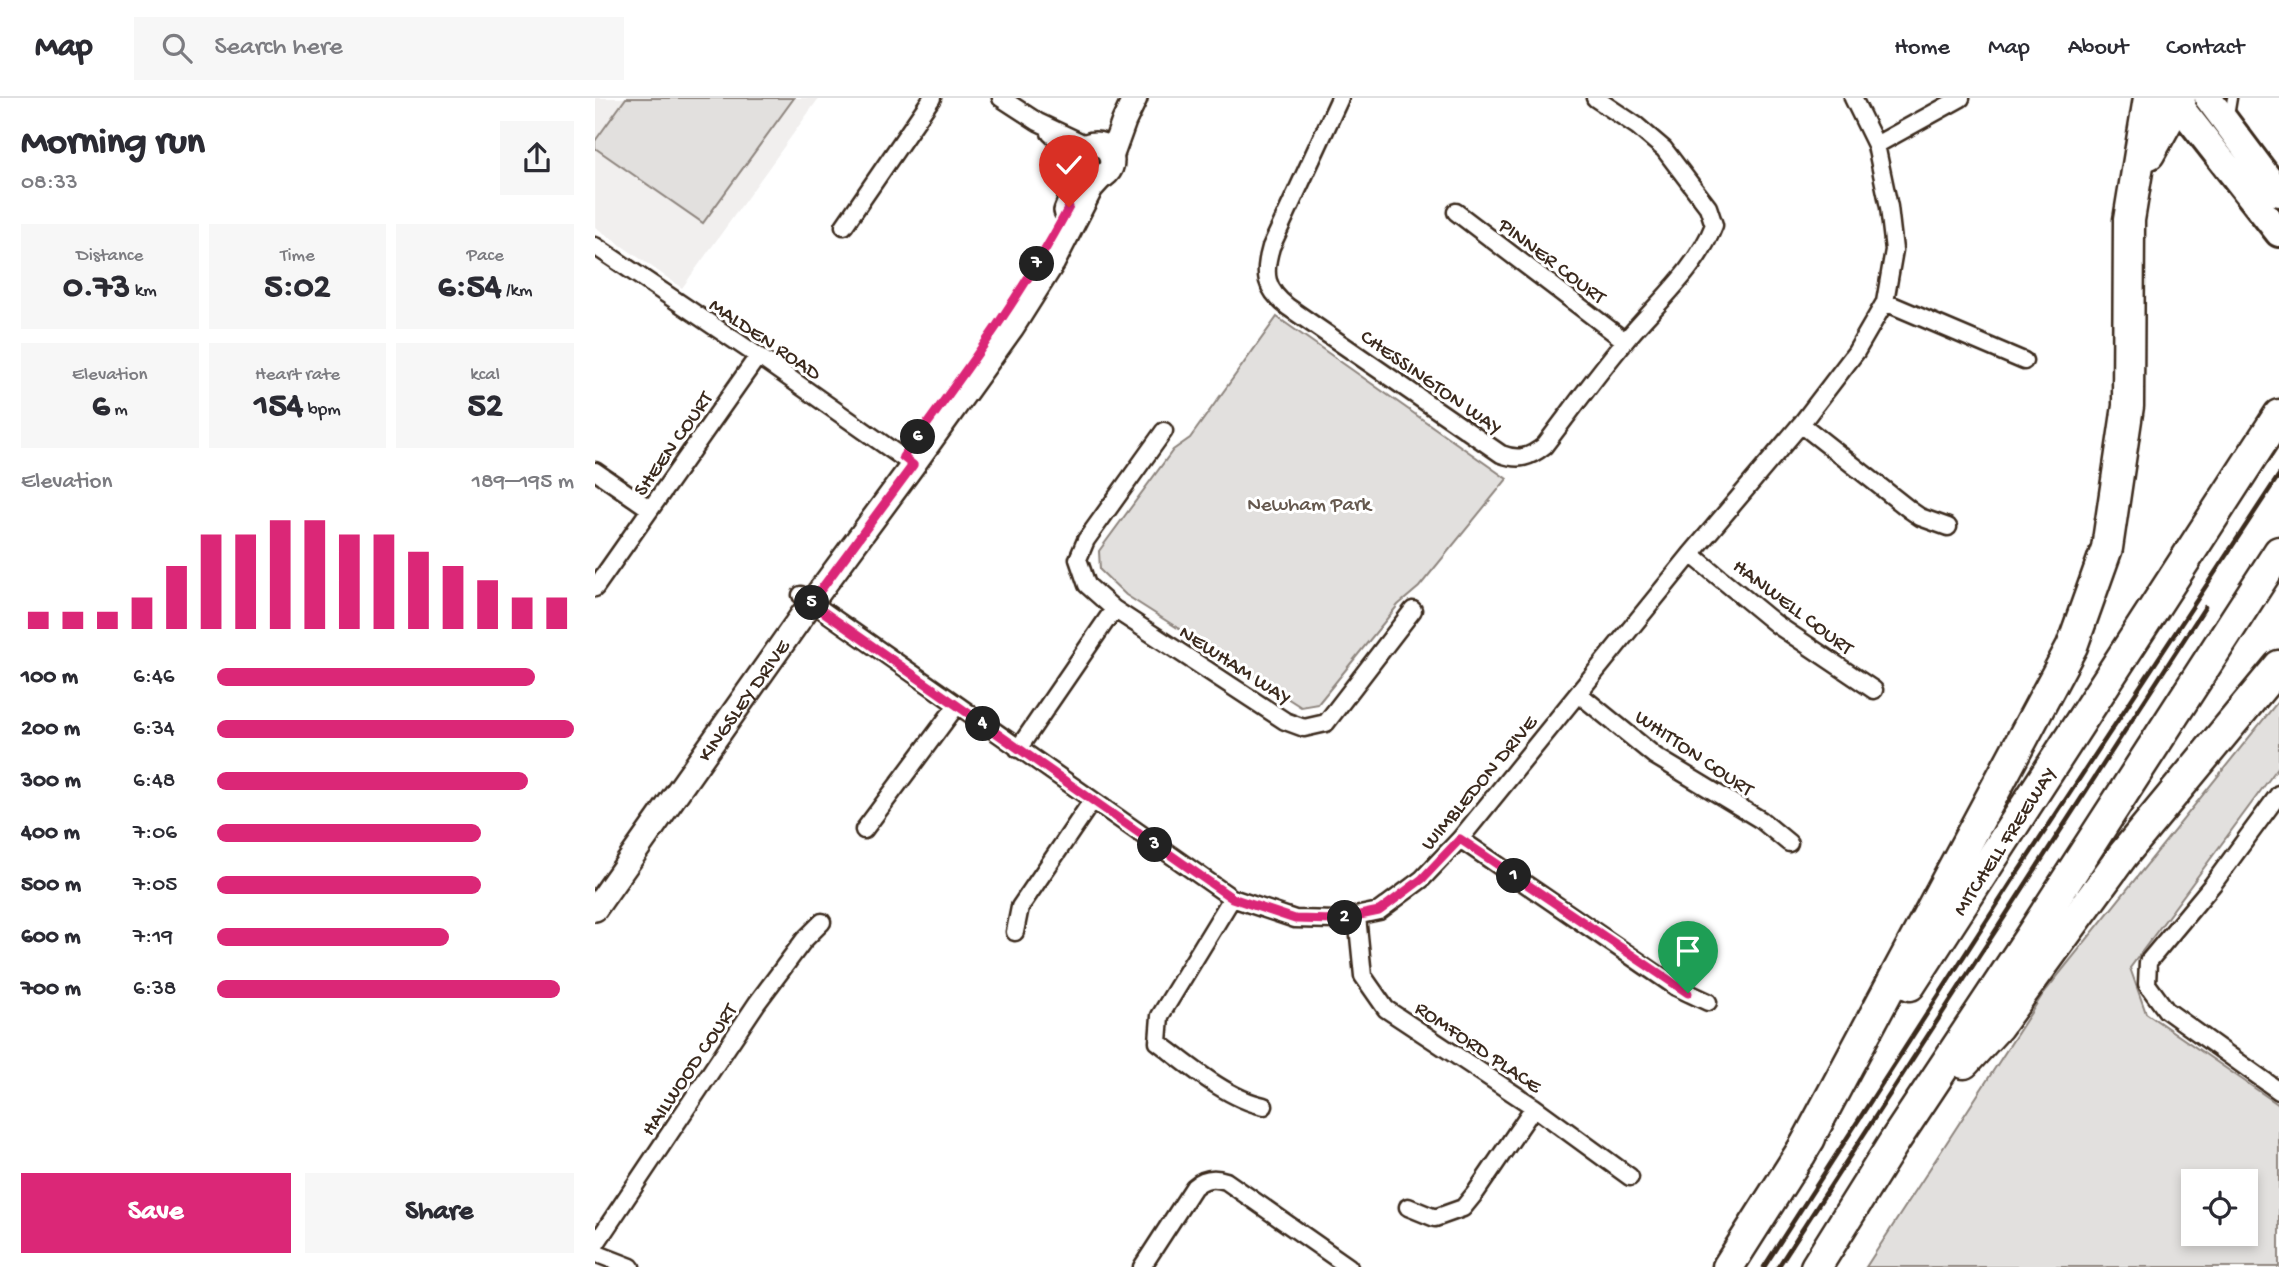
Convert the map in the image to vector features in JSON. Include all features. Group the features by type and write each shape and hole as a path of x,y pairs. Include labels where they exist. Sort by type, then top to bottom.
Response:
{"highway":[{"path":"1800,1155 2072,646 2107,548 2128,405 2128,238 2136,180 2173,99"},
{"name":"MITCHELL FREEWAY","path":"1728,1267 2279,415"},
{"path":"1816,1267 1896,1139 2279,552"},
{"path":"1896,1139 1998,1026 2123,855 2279,666"}],"main road":[{"name":"KINGSLEY DRIVE","path":"595,888 908,461 1045,252 1123,98"},
{"name":"KINGSLEY DRIVE","path":"1092,158 1124,121 1135,98"},
{"path":"2207,98 2279,193"},
{"path":"2173,99 2279,233"},
{"name":"KINGSLEY DRIVE","path":"595,909 806,599"}],"street":[{"path":"844,226 932,98"},
{"path":"1001,98 1092,158"},
{"name":"CHESSINGTON WAY","path":"1339,98 1271,247 1265,271 1273,293 1279,300 1478,439 1511,458 1525,458 1543,446 1625,341 1681,276 1703,247 1714,225 1708,207 1664,149 1637,126 1595,98"},
{"name":"WIMBLEDON DRIVE","path":"806,599 1232,898 1295,919 1336,920 1379,911 1422,879 1460,839 1691,554 1801,424 1856,352 1885,302 1894,250 1877,145 1853,98"},
{"path":"1877,145 1961,98"},
{"name":"PINNER COURT","path":"1456,212 1625,341"},
{"name":"MALDEN ROAD","path":"595,246 908,461"},
{"path":"1885,302 2024,361"},
{"name":"SHEEN COURT","path":"595,588 758,356"},
{"path":"1801,424 1910,510 1920,517 1948,527"},
{"name":"NEWHAM WAY","path":"1164,431 1086,540 1078,559 1087,584 1114,609 1285,721 1304,728 1326,723 1413,610"},
{"path":"595,471 650,509"},
{"name":"HANWELL COURT","path":"1691,554 1776,624 1874,690"},
{"path":"1018,749 1114,609"},
{"name":"WHITTON COURT","path":"1579,694 1655,756 1761,820 1789,843"},
{"path":"864,830 957,705"},
{"path":"2279,794 2213,884 2148,962 2147,984 2166,1010 2279,1091"},
{"path":"1015,932 1020,907 1092,801"},
{"path":"1460,839 1676,987 1708,1002"},
{"path":"1232,898 1160,1016 1159,1042 1203,1077 1254,1104 1264,1106"},
{"name":"ROMFORD PLACE","path":"1357,916 1363,976 1386,1009 1534,1107 1630,1177"},
{"name":"HAILWOOD COURT","path":"595,1245 758,1003 804,940 822,922"},
{"path":"1408,1207 1435,1218 1463,1208 1534,1107"},
{"path":"1142,1267 1194,1187 1203,1180 1215,1178 1226,1181 1349,1267"},
{"path":"595,1253 631,1267"}],"lane":[{"path":"2229,127 2232,98"}],"shaded area":[{"path":"595,98 819,98 682,288 595,227"}],"green space":[{"path":"626,98 794,98 703,223 595,148 595,141"},
{"name":"Newham Park","path":"1277,317 1507,479 1419,587 1398,605 1318,704 1301,707 1126,595 1100,570 1099,551 1173,450 1190,438"},
{"path":"2279,700 2279,766 2130,968 2146,1013 2279,1105 2279,1267 1866,1267 2043,994"}],"railway":[{"path":"1764,1267 2018,872 2279,475"},
{"path":"1778,1267 2205,607"}],"route":[{"path":"1069,207 1045,252 995,330 903,457 913,465 811,603 1232,898 1295,919 1336,920 1379,911 1422,879 1460,839 1688,993"}]}
